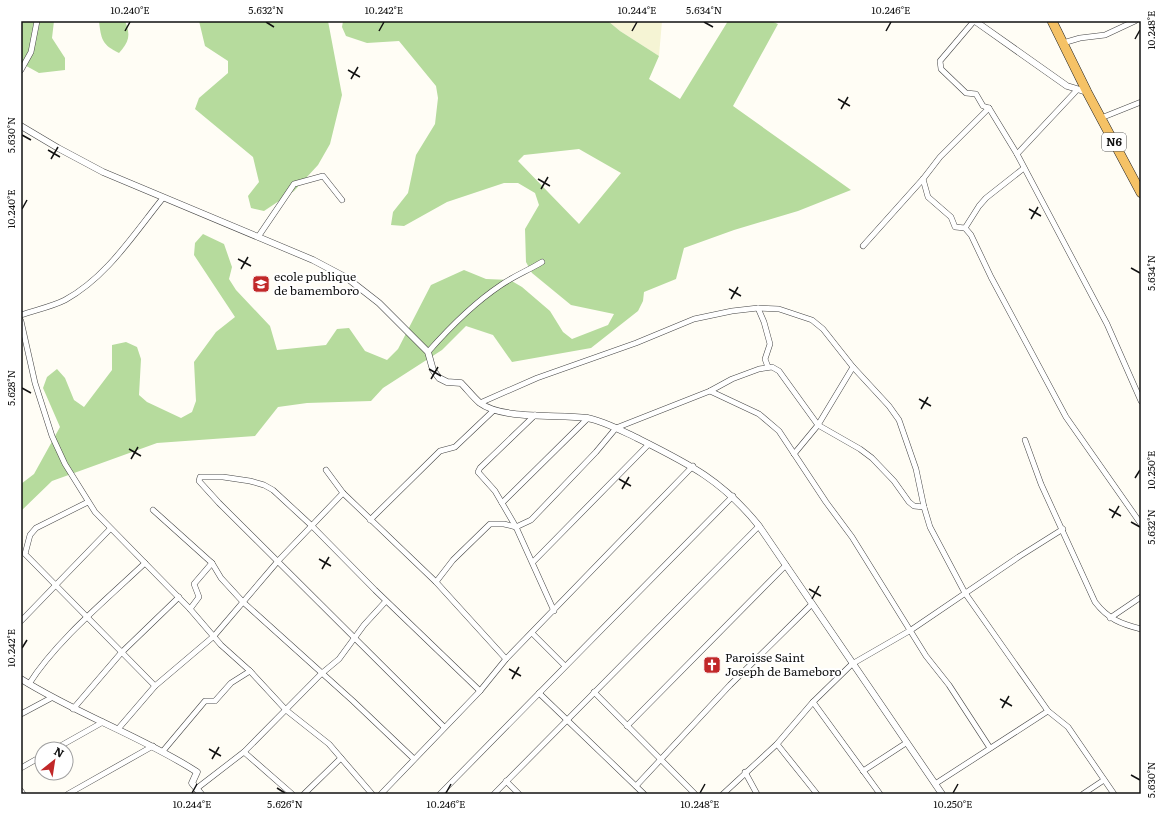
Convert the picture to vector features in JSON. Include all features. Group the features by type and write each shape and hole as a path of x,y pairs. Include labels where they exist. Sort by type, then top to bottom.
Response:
{"highway":[{"name":"N6","path":"1052,21 1087,92 1141,193"}],"street":[{"path":"21,70 31,52 37,21"},
{"path":"1087,92 1067,86 974,21 940,61 941,69 956,85 966,93 976,94 983,106 989,108 1017,154 1106,324 1141,401"},
{"path":"1063,43 1080,38 1105,35 1135,21"},
{"path":"1017,154 1077,90"},
{"path":"1101,118 1141,102"},
{"path":"862,246 923,179 940,157 989,108"},
{"path":"21,126 83,162 164,198 313,260 348,278 379,303 428,352 433,370 439,378 447,382 461,383 480,402 494,410 534,415 588,418 616,428 692,466 733,496 759,526 942,794"},
{"path":"965,228 986,198 1024,168"},
{"path":"258,237 294,184 323,176 342,200"},
{"path":"923,179 928,197 950,217 955,227 965,228 971,235 991,277 1066,417 1141,524"},
{"path":"21,315 64,300 98,275 116,258 164,198"},
{"path":"428,352 461,317 501,285 542,262"},
{"path":"480,402 537,378 636,343 694,319 732,311 758,308 779,309 812,320 823,329 853,367 889,406 899,420 916,469 924,507 935,537 965,593 1048,711 1068,727 1114,794"},
{"path":"758,308 764,322 770,344 765,359 768,367"},
{"path":"21,321 35,383 52,436 65,464 88,502 110,529 190,609 221,645 250,671 286,710 329,744 372,794"},
{"path":"436,582 453,560 490,524 504,524 516,527 531,520 596,452 616,428 710,392 732,379 768,367 776,368 782,374 818,425 860,449 872,458 894,481 909,502 914,506 924,507"},
{"path":"794,454 818,425 853,367"},
{"path":"710,392 766,418 779,431 826,502 848,531 912,630 926,656 948,685 990,748"},
{"path":"370,520 440,450 456,447 494,410"},
{"path":"534,415 478,470 479,476 492,486 516,527 554,611"},
{"path":"502,503 588,418"},
{"path":"1025,440 1041,484 1063,529 1089,591 1101,610 1110,618 1121,624 1141,629"},
{"path":"533,562 649,444"},
{"path":"381,794 480,691 506,659 554,611 692,466"},
{"path":"326,470 343,493 436,582 506,659"},
{"path":"444,727 219,503 199,481 200,477 229,478 264,485 273,490 312,526 386,601 480,691"},
{"path":"118,729 155,686 214,636 278,561 343,493"},
{"path":"440,794 733,496"},
{"path":"88,502 36,528 30,535 25,554 155,686"},
{"path":"154,510 212,563 221,578 243,602 320,674 353,701 414,759"},
{"path":"494,794 759,526"},
{"path":"21,621 54,585 110,529"},
{"path":"723,794 777,744 813,702 852,664 912,630 965,593 1063,529"},
{"path":"29,684 40,667 87,618 145,563"},
{"path":"190,609 199,597 195,582 212,563"},
{"path":"627,726 786,565"},
{"path":"1110,618 1141,597"},
{"path":"73,709 122,653 179,598"},
{"path":"196,789 244,752 320,674 339,659 356,638 364,625 386,601"},
{"path":"636,786 659,759 730,685 812,604"},
{"path":"532,633 565,666"},
{"path":"163,752 205,701 215,701 231,683 250,671"},
{"path":"21,679 51,698 153,746 197,772 192,783 201,794"},
{"path":"594,692 695,794"},
{"path":"539,693 644,794"},
{"path":"21,714 51,698"},
{"path":"813,702 880,794"},
{"path":"935,784 1048,711"},
{"path":"69,741 103,722"},
{"path":"863,771 906,743"},
{"path":"777,744 817,794"},
{"path":"68,794 153,746"},
{"path":"244,752 292,794"},
{"path":"304,794 341,758"},
{"path":"21,768 34,761"},
{"path":"745,772 757,794"},
{"path":"1083,794 1104,780"},
{"path":"506,781 519,794"}],"green space":[{"path":"21,21 54,21 52,38 65,58 65,70 39,73 21,63"},
{"path":"99,21 125,21 128,30 128,38 127,42 119,53 103,41"},
{"path":"199,21 328,21 342,95 330,144 318,165 294,191 264,211 251,208 248,196 259,182 253,157 195,109 199,98 228,73 228,61 205,46"},
{"path":"343,21 608,21 620,31 659,56 649,79 680,99 728,21 771,21 778,24 733,106 851,190 798,211 734,230 684,248 676,279 644,292 643,301 638,311 591,348 512,362 493,335 466,326 442,350 383,388 371,401 307,403 278,407 255,436 157,443 52,481 21,511 21,484 34,474 60,427 43,388 47,377 57,369 65,378 74,400 84,407 112,370 112,345 126,342 137,347 141,359 139,395 147,402 181,418 192,412 196,401 194,362 216,332 235,317 194,255 195,243 203,234 224,244 232,267 229,279 236,290 270,326 277,350 326,345 337,329 349,328 365,351 387,360 398,349 431,285 464,270 486,279 510,280 522,287 550,311 563,332 572,339 608,325 614,314 571,305 532,273 526,262 525,229 539,205 535,193 518,183 504,183 447,202 404,226 391,225 393,212 408,193 416,155 435,124 438,98 436,86 399,41 367,43 346,36 342,27","holes":["579,149 621,173 579,224 518,161 524,155"]},
{"path":"608,21 662,21 659,56 620,31"}],"place":[{"name":"ecole publique de bamemboro","path":"261,284"},
{"name":"Paroisse Saint Joseph de Bameboro","path":"712,665"}]}
